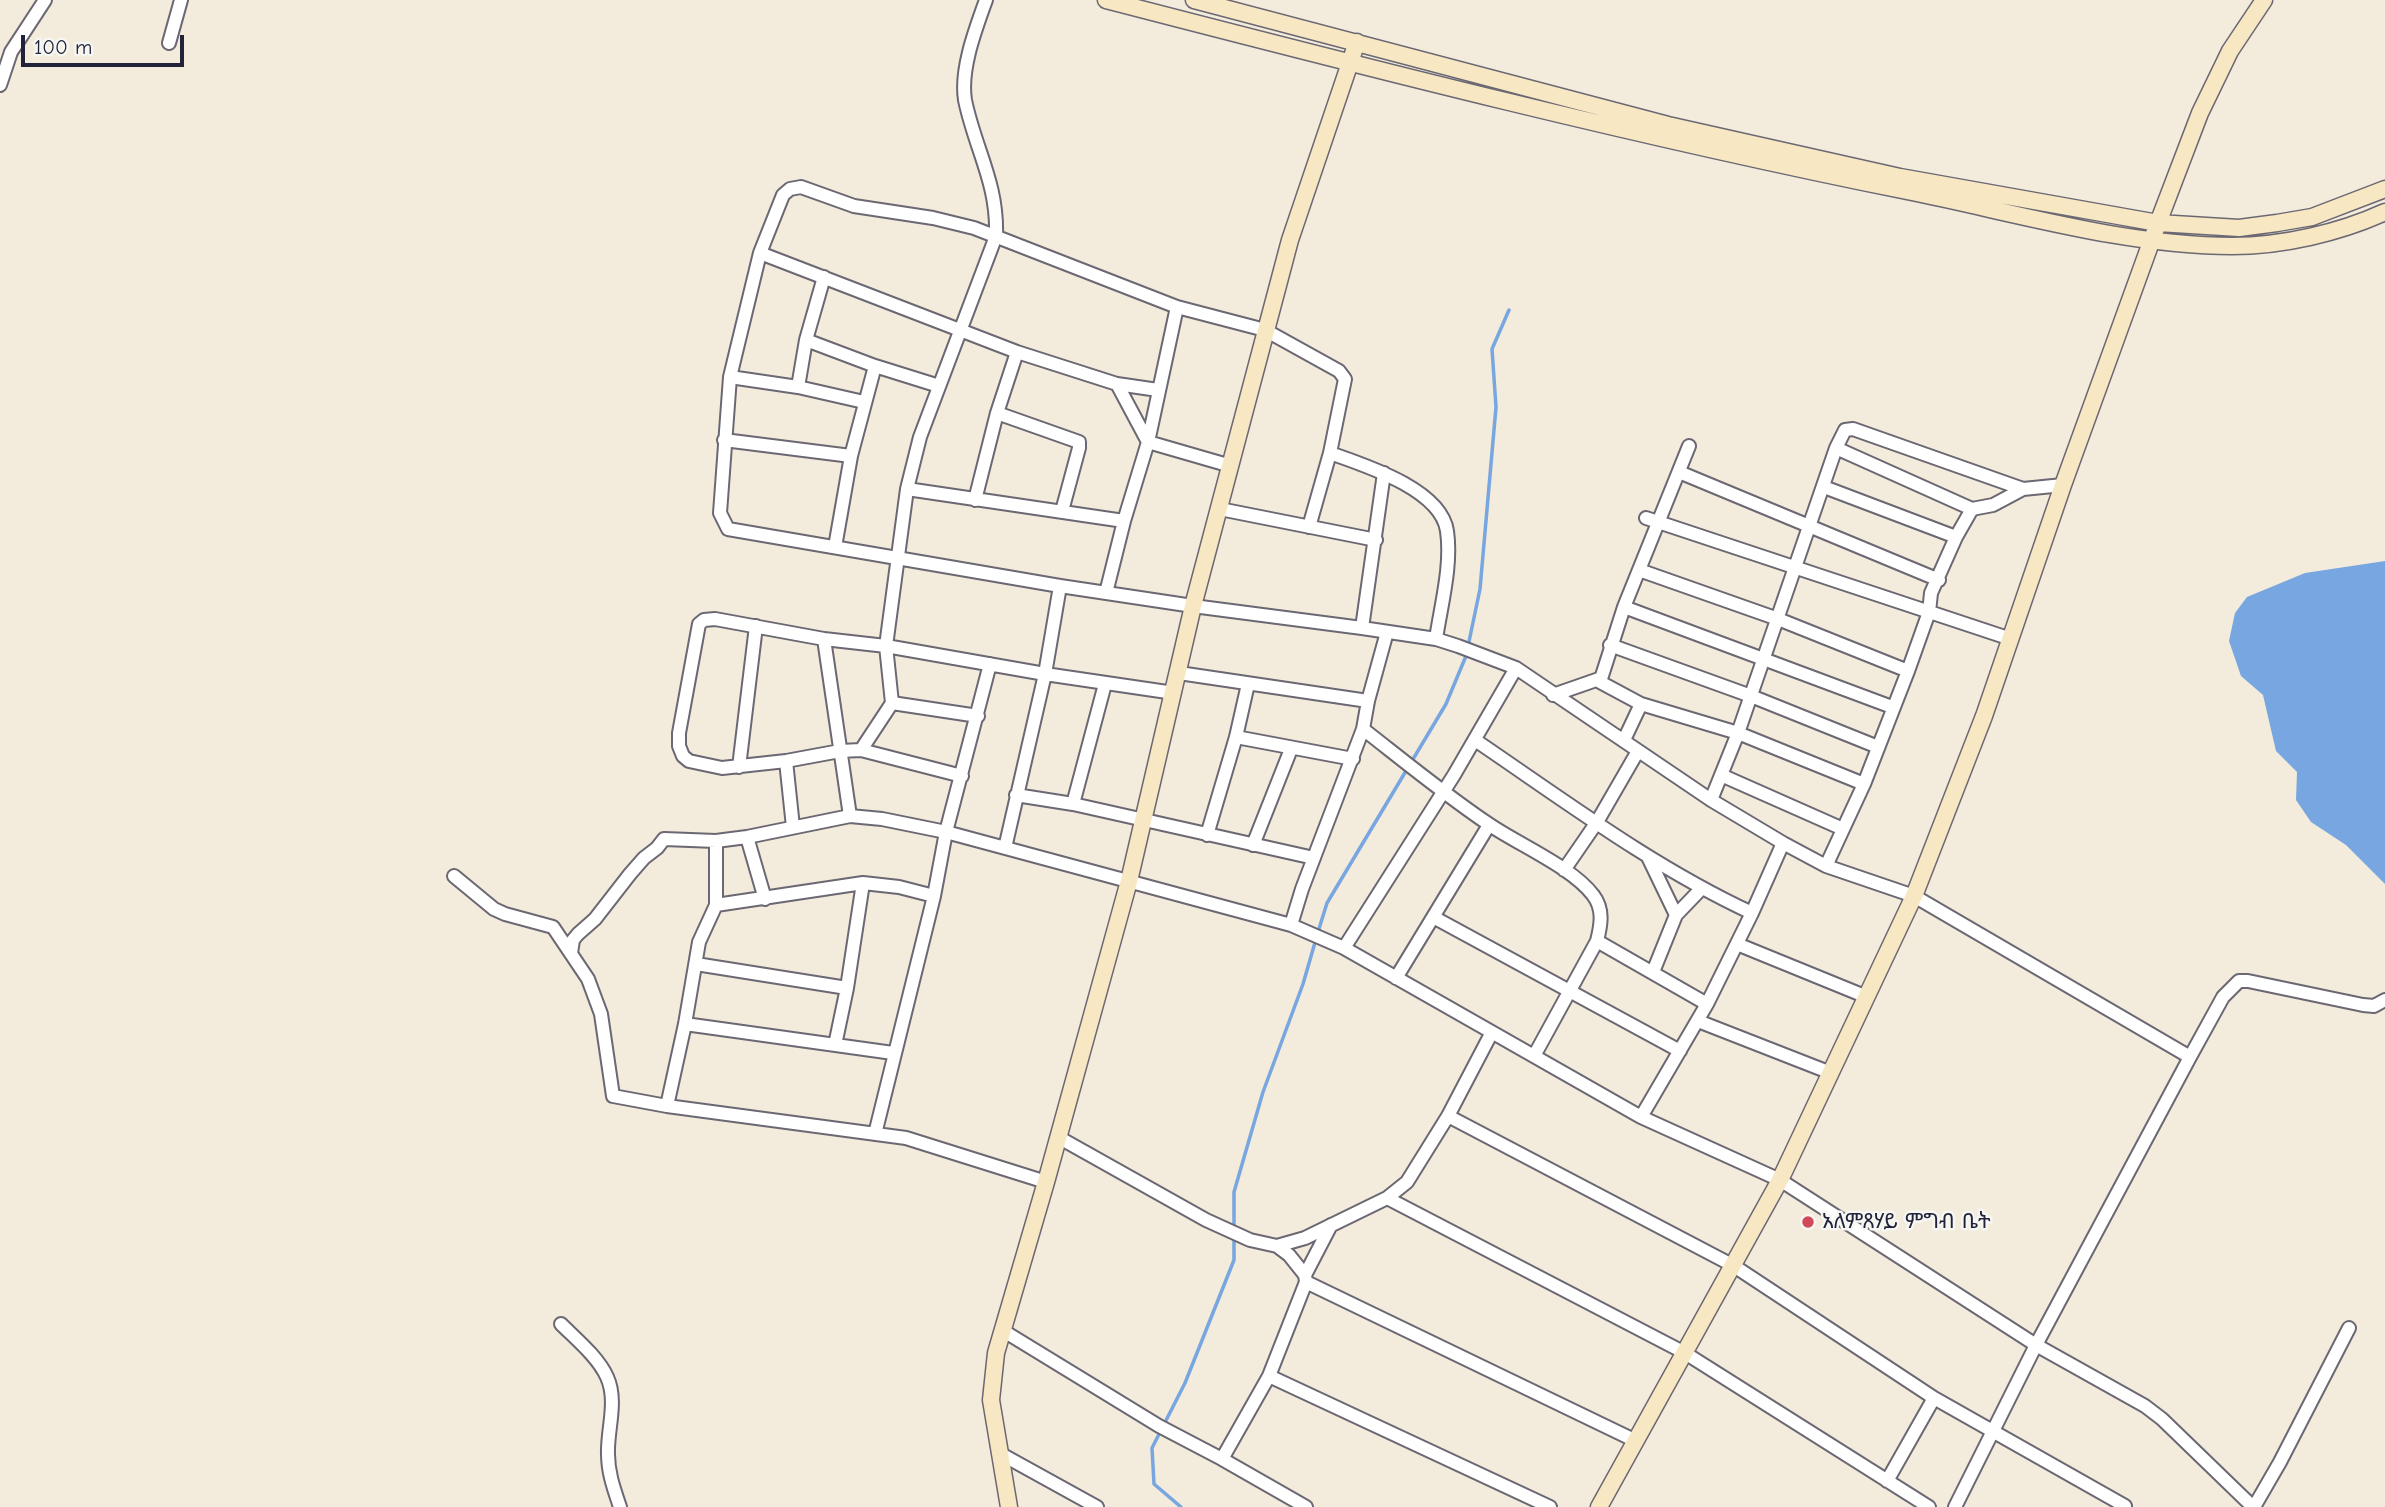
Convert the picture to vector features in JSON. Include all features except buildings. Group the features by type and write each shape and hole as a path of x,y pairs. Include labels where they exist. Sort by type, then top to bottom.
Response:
{"street":[{"path":"0,85 11,52 45,0"},
{"path":"169,43 181,0"},
{"path":"861,750 892,703 886,646 908,489 920,437 996,236 996,203 965,93 973,35 986,0"},
{"path":"1107,0 1350,63 2151,242 2234,246 2280,241 2329,231 2385,212"},
{"path":"1194,0 1357,42 1699,139 2158,223 2239,228 2277,223 2312,217 2385,190"},
{"path":"1600,1507 1780,1180 1914,896 2011,639 2063,485 2200,113 2230,51 2264,0"},
{"path":"1009,1507 991,1400 996,1353 1129,881 1194,606 1265,330 1290,240 1357,42"},
{"path":"1309,527 1330,453 1344,376 1265,330 1177,307 996,236 933,218 854,206 801,187 790,188 783,195 760,253 730,377 720,513 728,529 1060,586 1436,639 1479,653 1516,668 1711,800 1783,843 1826,866 1914,896 2189,1057"},
{"path":"760,253 1017,352 1117,384 1158,390"},
{"path":"798,387 806,340 824,277"},
{"path":"1106,593 1148,442 1177,307"},
{"path":"806,340 939,386"},
{"path":"975,500 997,413 1017,352"},
{"path":"835,547 851,456 875,366"},
{"path":"730,377 798,387 864,402"},
{"path":"1117,384 1148,442 1231,466"},
{"path":"997,413 1079,442 1062,511"},
{"path":"1711,800 1738,733 1836,448 1845,430 1853,429 2023,489"},
{"path":"724,440 851,456"},
{"path":"1689,446 1624,607 1599,679 1601,684 1641,704 1738,733 1864,783"},
{"path":"1836,448 1972,509 1993,505 2023,489 2063,485"},
{"path":"1330,453 1384,472 1412,488 1434,508 1447,529 1448,556 1436,639"},
{"path":"1362,628 1384,472"},
{"path":"1679,472 1810,524 1939,580"},
{"path":"1824,487 1956,537"},
{"path":"908,489 1124,521"},
{"path":"1220,509 1376,540"},
{"path":"1826,866 1864,783 1908,671 1929,612 1928,601 1956,537 1972,509"},
{"path":"1646,518 2011,639"},
{"path":"1639,570 1778,619 1908,671"},
{"path":"1005,848 1045,674 1060,586"},
{"path":"1624,607 1892,707"},
{"path":"962,776 861,750 739,768 722,768 689,761 683,756 679,746 679,733 699,624 704,620 715,619 824,639 886,646 1174,694"},
{"path":"739,768 756,626"},
{"path":"1291,925 1363,729 1387,632"},
{"path":"824,639 850,816"},
{"path":"1610,645 1751,696 1878,747"},
{"path":"874,1134 934,896 946,832 990,664"},
{"path":"1344,948 1475,740 1516,668"},
{"path":"1179,673 1368,701"},
{"path":"1553,695 1599,679"},
{"path":"1073,804 1105,684"},
{"path":"1207,835 1236,737 1248,684"},
{"path":"892,703 978,716"},
{"path":"1624,740 1641,704"},
{"path":"1363,729 1442,792 1489,825 1564,870 1591,892 1597,901 1602,924 1597,941 1534,1056"},
{"path":"1236,737 1353,759"},
{"path":"1475,740 1648,857 1701,889 1752,913"},
{"path":"1253,845 1292,749"},
{"path":"1564,870 1597,822 1638,751"},
{"path":"786,761 793,827"},
{"path":"1721,775 1843,829"},
{"path":"1016,795 1073,804 1314,858"},
{"path":"571,953 573,940 595,919 630,874 664,839 716,841 850,816 946,832 1291,925 1344,948 1641,1117 1780,1180 2035,1345 2145,1406 2254,1507 2349,1328"},
{"path":"1396,978 1435,918 1489,825"},
{"path":"747,837 765,900"},
{"path":"667,1106 699,942 716,905 716,841"},
{"path":"1641,1117 1707,1004 1783,843"},
{"path":"1648,857 1676,915"},
{"path":"454,876 494,909 549,925 571,953 588,979 601,1014 613,1096 667,1106 906,1138 1046,1182"},
{"path":"716,905 765,900 863,883 899,887 934,896"},
{"path":"835,1045 847,988 863,883"},
{"path":"1653,972 1676,915 1701,889"},
{"path":"1435,918 1680,1051"},
{"path":"1597,941 1707,1004"},
{"path":"1737,944 1867,997"},
{"path":"695,964 847,988"},
{"path":"1955,1507 2035,1345 2223,997 2239,981 2272,985 2363,1005 2374,1006 2385,1000"},
{"path":"1698,1021 1831,1073"},
{"path":"685,1024 893,1054"},
{"path":"1277,1246 1305,1238 1387,1198 1407,1182 1448,1116 1492,1032"},
{"path":"1448,1116 1734,1266 1934,1398 2125,1506"},
{"path":"1058,1137 1206,1220 1250,1240 1277,1246 1289,1255 1305,1279 1636,1441"},
{"path":"1387,1198 1685,1353 1929,1507"},
{"path":"1222,1459 1269,1376 1305,1279 1331,1225"},
{"path":"561,1324 589,1352 607,1377 611,1402 608,1461 620,1507"},
{"path":"1002,1330 1159,1426 1306,1507"},
{"path":"1269,1376 1550,1507"},
{"path":"1887,1481 1934,1398"},
{"path":"1001,1454 1097,1507"}],"water":[{"path":"2385,561 2385,884 2346,845 2311,822 2296,800 2297,772 2276,751 2263,695 2241,676 2229,641 2235,613 2247,597 2305,573"}],"waterway":[{"path":"1318,932 1327,903 1446,704 1466,656 1480,589 1496,407 1492,349 1509,310"},
{"path":"1234,1230 1234,1192 1263,1092 1303,984 1316,939"},
{"path":"1181,1507 1154,1484 1152,1448 1185,1383 1234,1260 1234,1238"}],"place":[{"name":"አለምጸሃይ ምግብ ቤት","path":"1808,1222"}]}
